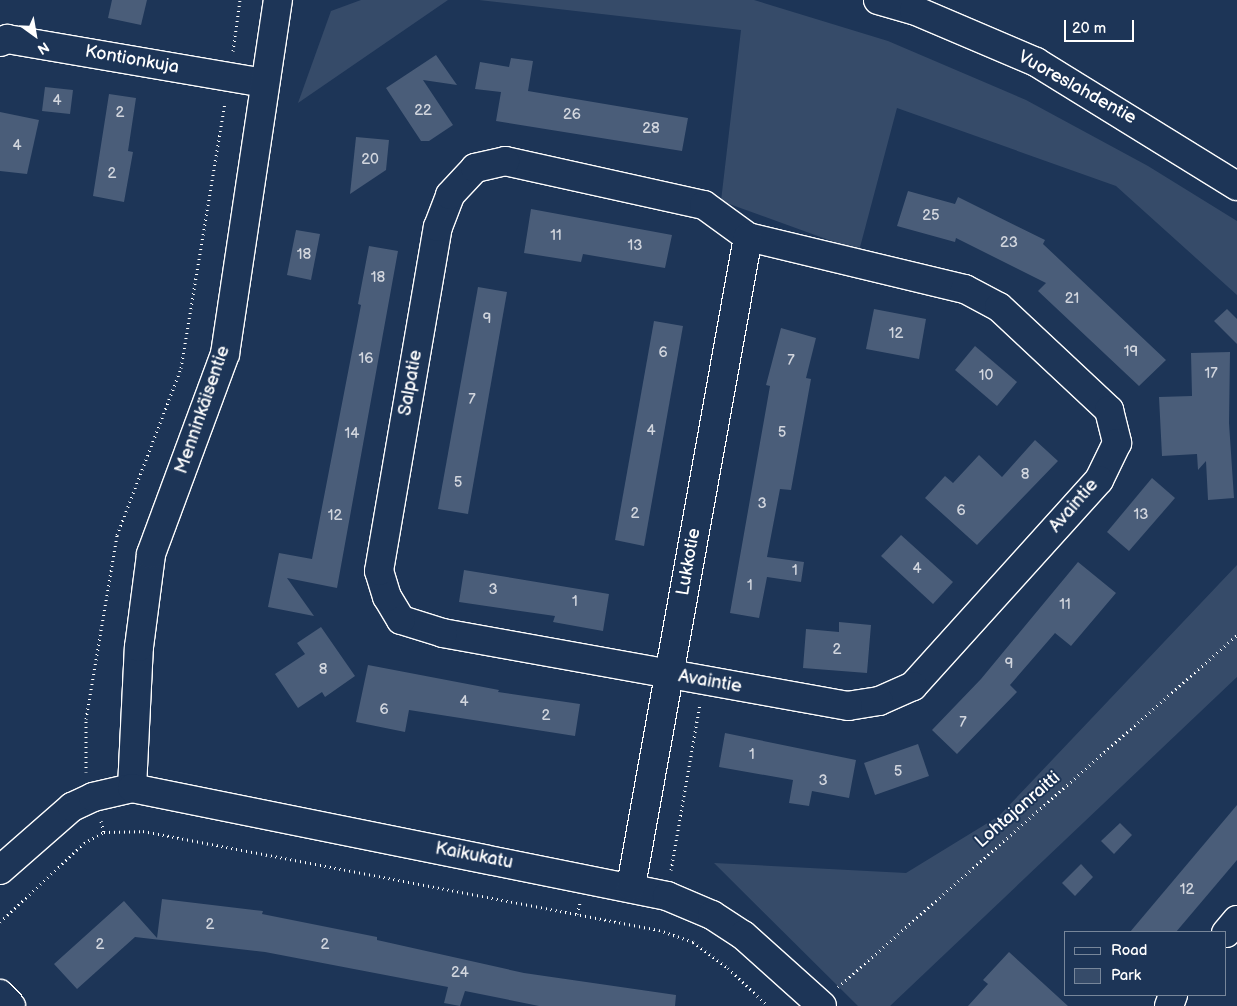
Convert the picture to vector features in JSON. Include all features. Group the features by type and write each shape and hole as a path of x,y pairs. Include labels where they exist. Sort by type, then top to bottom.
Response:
{"street":[{"name":"Menninkäisentie","path":"132,788 139,647 151,554 225,354 264,83 278,0"},
{"name":"Vuoreslahdentie","path":"878,0 914,10 1036,62 1237,186"},
{"name":"Kontionkuja","path":"0,42 7,39 264,83"},
{"name":"Salpatie","path":"668,675 443,633 401,620 386,597 379,571 438,228 450,195 475,168 505,161 704,205 748,238"},
{"name":"Lukkotie","path":"631,886 748,238"},
{"name":"Avaintie","path":"668,675 848,706 879,701 913,686 1098,480 1117,443 1109,410 999,307 956,287 748,238"},
{"name":"Kaikukatu","path":"93,797 132,788 631,886 667,896 712,915 743,935 821,1005"},
{"path":"0,870 55,820 93,797"},
{"path":"1227,932 1237,920"},
{"path":"0,994 12,1006"}],"path":[{"path":"104,832 84,764 86,719 117,535 181,368 230,77 240,0"},
{"name":"Lohtajanraitti","path":"821,1005 1237,635"},
{"path":"667,896 704,681"},
{"path":"0,922 84,843 104,832 143,831 659,930 693,942 728,968 768,1006"}],"green space":[{"path":"361,0 448,0 298,103 331,11"},
{"path":"479,0 754,0 888,41 1026,100 1148,166 1237,221 1237,295 1116,186 897,108 859,251 721,201 741,30"},
{"path":"1237,565 1237,677 890,1006 858,1006 714,863 906,873 999,816"}],"building":[{"path":"112,0 147,0 141,25 108,18"},
{"path":"436,55 457,85 423,80 453,125 429,141 421,141 386,88"},
{"path":"511,58 533,61 528,91 688,118 682,151 496,121 501,92 475,89 480,62 509,67"},
{"path":"45,87 73,90 70,114 42,111"},
{"path":"109,94 136,98 128,151 133,152 124,202 93,196"},
{"path":"0,112 39,120 27,174 0,171"},
{"path":"356,137 389,140 386,170 350,194"},
{"path":"908,191 955,204 958,197 1045,240 1043,244 1166,360 1139,386 1038,291 1046,283 956,238 955,242 897,226"},
{"path":"531,209 672,235 665,268 583,254 581,262 524,253"},
{"path":"296,230 320,234 311,280 287,275"},
{"path":"369,246 398,251 337,588 287,578 314,616 268,607 279,553 312,559 361,305 358,304"},
{"path":"478,287 507,292 468,514 438,509"},
{"path":"874,309 926,319 919,359 866,349"},
{"path":"1227,309 1237,319 1237,344 1214,321"},
{"path":"654,321 683,326 644,546 615,540"},
{"path":"781,328 816,338 806,378 811,379 791,490 780,489 767,557 804,562 801,582 767,577 759,618 730,613 770,386 766,385"},
{"path":"975,346 1017,382 997,406 955,370"},
{"path":"1230,352 1229,423 1234,498 1208,500 1206,461 1198,470 1197,454 1162,456 1159,397 1192,396 1191,353"},
{"path":"1035,440 1058,461 977,545 925,498 945,476 953,483 979,455 1002,477"},
{"path":"1152,478 1175,498 1129,551 1107,532"},
{"path":"901,535 953,582 933,604 881,556"},
{"path":"1078,562 1116,593 1071,646 1055,633 1010,685 1017,692 957,754 932,730 981,679"},
{"path":"464,570 609,594 603,631 553,622 555,616 459,602"},
{"path":"839,622 871,625 867,673 803,668 806,629 839,632"},
{"path":"321,627 355,676 325,697 322,692 298,708 275,674 305,654 297,643"},
{"path":"368,665 499,690 498,692 580,704 575,736 409,710 405,732 356,722"},
{"path":"725,733 856,760 849,798 812,791 809,806 789,803 793,780 719,767"},
{"path":"918,744 929,776 875,795 864,763"},
{"path":"1237,805 1237,860 1177,931 1131,931"},
{"path":"1120,823 1132,835 1114,854 1101,841"},
{"path":"1081,864 1093,877 1075,896 1062,883"},
{"path":"162,899 263,911 262,914 377,937 377,940 524,973 676,995 675,1006 539,1006 465,991 460,1006 444,1003 448,987 265,952 135,937 77,989 54,964 124,901 157,938"},
{"path":"1009,952 1068,1006 968,1006 988,984 983,980"}]}
